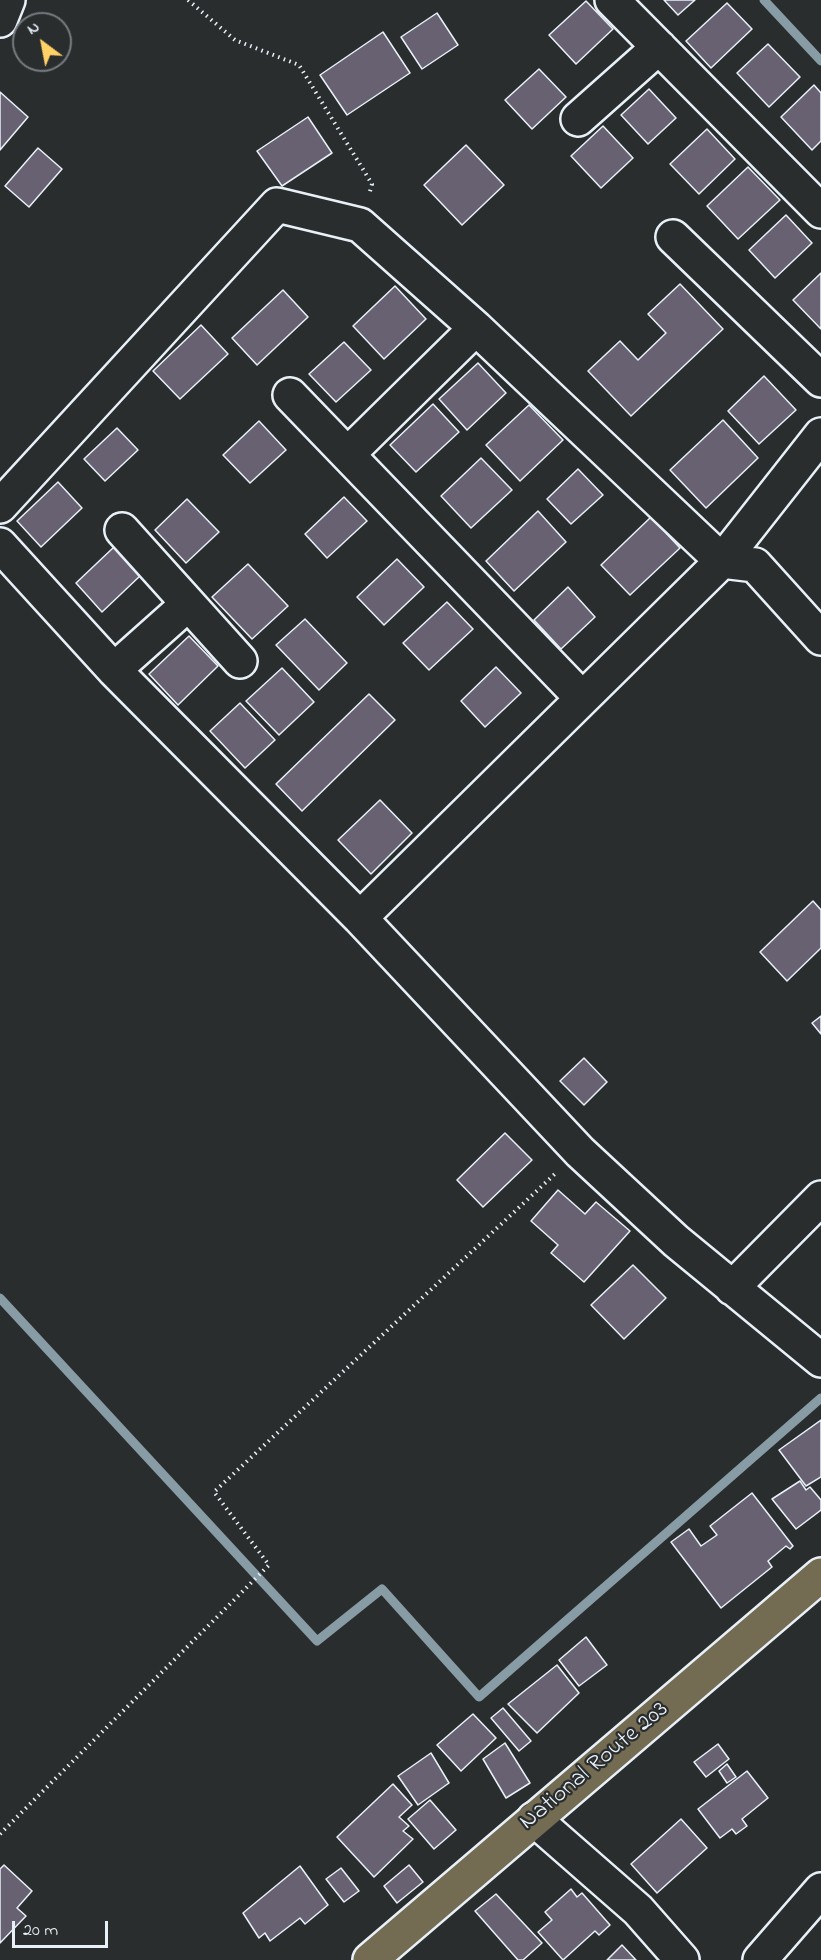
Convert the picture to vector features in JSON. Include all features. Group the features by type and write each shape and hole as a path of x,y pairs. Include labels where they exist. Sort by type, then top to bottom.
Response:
{"highway":[{"name":"National Route 203","path":"370,1960 821,1575"}],"street":[{"path":"0,20 8,0"},
{"path":"612,0 821,211"},
{"path":"578,119 659,47"},
{"path":"0,506 277,205 360,225 476,328 722,561 755,565 821,638"},
{"path":"673,237 821,380"},
{"path":"348,454 476,328"},
{"path":"290,395 582,698"},
{"path":"360,918 722,561 821,435"},
{"path":"122,530 240,661"},
{"path":"0,545 114,670 360,918 580,1152 676,1241 821,1360"},
{"path":"114,670 188,604"},
{"path":"732,1288 821,1198"},
{"path":"534,1819 638,1910 682,1960"},
{"path":"760,1960 821,1890"}],"path":[{"path":"188,0 235,40 299,64 372,184 360,225"},
{"path":"0,1834 269,1565 214,1492 580,1152"}],"building":[{"path":"664,0 695,0 678,15"},
{"path":"586,1 613,29 576,64 549,35"},
{"path":"727,3 752,29 711,68 686,41"},
{"path":"437,13 458,45 422,69 401,37"},
{"path":"383,32 410,73 347,115 320,75"},
{"path":"768,44 800,77 769,107 737,73"},
{"path":"539,69 566,97 532,129 505,100"},
{"path":"814,85 821,93 821,141 812,150 781,117"},
{"path":"649,89 676,118 648,144 621,115"},
{"path":"0,92 28,117 0,150"},
{"path":"308,117 332,153 282,186 257,151"},
{"path":"603,126 633,158 601,188 571,156"},
{"path":"707,129 735,159 699,194 670,164"},
{"path":"466,145 504,185 462,225 424,185"},
{"path":"38,148 62,169 29,207 5,186"},
{"path":"748,167 780,200 738,239 707,206"},
{"path":"786,215 812,243 775,278 749,250"},
{"path":"821,273 821,329 793,300"},
{"path":"680,284 723,329 631,416 588,371 620,341 638,360 666,333 648,314"},
{"path":"395,286 426,319 384,359 353,326"},
{"path":"283,290 308,317 257,365 232,338"},
{"path":"201,325 228,354 180,399 153,371"},
{"path":"344,342 371,370 336,402 309,374"},
{"path":"478,363 506,393 467,430 439,399"},
{"path":"764,376 796,410 759,444 728,411"},
{"path":"433,404 459,432 416,472 390,445"},
{"path":"529,405 563,440 520,481 486,445"},
{"path":"723,420 758,458 706,508 670,470"},
{"path":"259,421 286,450 250,483 223,455"},
{"path":"117,428 138,450 105,481 84,459"},
{"path":"481,458 512,490 471,528 441,496"},
{"path":"578,469 603,495 571,524 547,499"},
{"path":"58,482 82,508 41,547 17,521"},
{"path":"344,497 367,521 327,558 305,534"},
{"path":"187,499 219,532 186,563 155,530"},
{"path":"538,511 566,542 514,591 486,561"},
{"path":"651,517 680,548 630,595 601,565"},
{"path":"114,547 141,575 102,612 76,583"},
{"path":"397,559 424,587 384,625 357,597"},
{"path":"248,564 288,606 252,639 212,597"},
{"path":"568,587 595,617 561,649 534,620"},
{"path":"447,602 473,629 429,670 403,643"},
{"path":"305,619 347,663 319,690 276,645"},
{"path":"189,636 218,666 178,705 149,674"},
{"path":"496,667 521,693 485,727 461,701"},
{"path":"282,668 314,702 279,735 246,701"},
{"path":"369,694 395,720 302,811 276,784"},
{"path":"240,703 275,740 245,768 210,731"},
{"path":"380,800 412,833 371,874 338,840"},
{"path":"813,901 821,910 821,948 787,981 760,952"},
{"path":"821,1016 821,1034 812,1023"},
{"path":"584,1058 607,1082 584,1105 560,1081"},
{"path":"505,1133 532,1160 483,1207 457,1180"},
{"path":"558,1190 585,1214 596,1202 630,1231 584,1282 551,1253 558,1245 531,1221"},
{"path":"633,1265 666,1298 624,1339 591,1305"},
{"path":"821,1420 821,1477 806,1486 779,1450"},
{"path":"800,1481 806,1490 810,1487 821,1500 821,1510 796,1529 772,1499"},
{"path":"752,1493 793,1546 790,1549 786,1546 768,1561 772,1567 721,1608 671,1542 689,1529 701,1546 717,1535 710,1526"},
{"path":"586,1637 607,1665 579,1686 559,1660"},
{"path":"557,1665 579,1693 537,1733 508,1704"},
{"path":"503,1708 531,1741 519,1751 491,1718"},
{"path":"473,1714 496,1738 461,1771 437,1745"},
{"path":"505,1743 530,1783 506,1798 483,1759"},
{"path":"718,1744 729,1759 706,1777 694,1762"},
{"path":"431,1753 449,1783 418,1805 398,1776"},
{"path":"727,1764 736,1777 727,1783 719,1771"},
{"path":"747,1771 768,1798 742,1819 747,1826 736,1834 732,1829 720,1838 698,1809"},
{"path":"393,1784 412,1805 399,1817 409,1826 403,1831 413,1839 374,1877 337,1837"},
{"path":"430,1800 456,1830 434,1849 408,1819"},
{"path":"681,1819 707,1848 657,1893 631,1864"},
{"path":"4,1865 32,1891 17,1908 26,1916 0,1943 0,1869"},
{"path":"409,1865 423,1882 397,1903 384,1886"},
{"path":"300,1866 328,1905 305,1924 300,1918 270,1941 265,1933 259,1938 243,1913"},
{"path":"341,1868 359,1891 344,1902 326,1879"},
{"path":"571,1889 577,1897 582,1893 610,1925 599,1935 595,1931 563,1960 538,1932 552,1920 545,1912"},
{"path":"496,1894 542,1943 523,1960 518,1960 475,1911"},
{"path":"622,1945 636,1960 607,1960"}],"waterway":[{"path":"764,0 821,61"},
{"path":"0,1298 317,1641 382,1589 479,1697 821,1398"}]}
